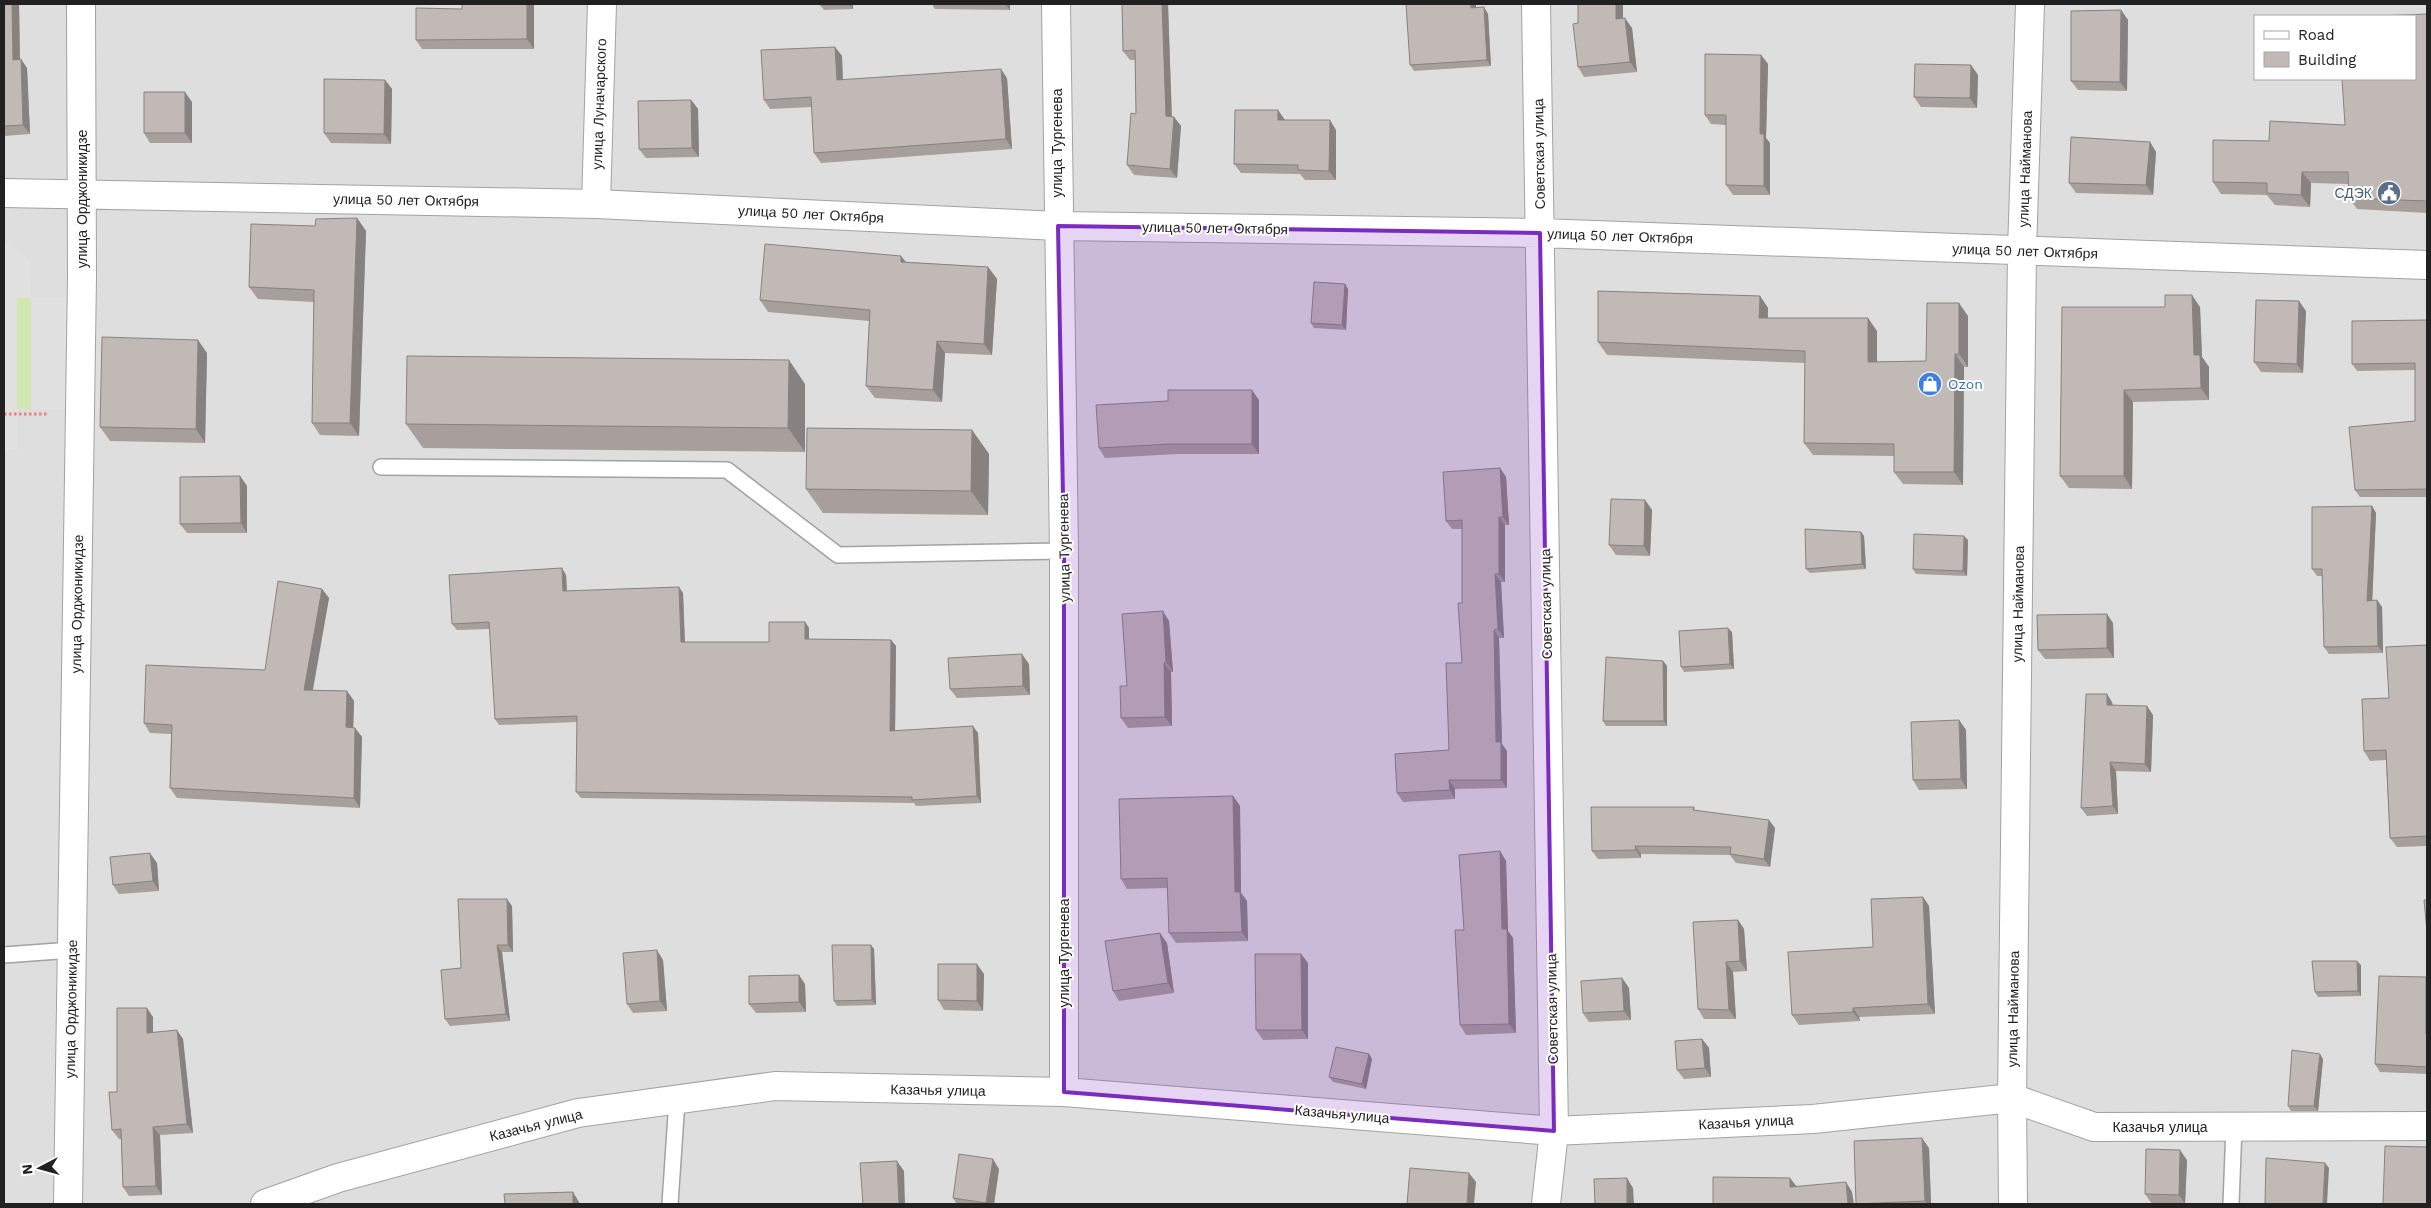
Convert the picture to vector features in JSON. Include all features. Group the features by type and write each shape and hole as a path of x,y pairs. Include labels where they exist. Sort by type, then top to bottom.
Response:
{"street":[{"name":"улица Орджоникидзе","path":"68,1204 80,414 81,4"},
{"name":"улица Луначарского","path":"596,204 602,4"},
{"name":"улица Тургенева","path":"1056,4 1064,551 1064,1092"},
{"name":"Советская улица","path":"1536,4 1554,1131 1546,1204"},
{"name":"улица Найманова","path":"2014,1204 2012,1098 2022,252 2030,4"},
{"name":"улица 50 лет Октября","path":"4,193 596,204 1058,226 1540,233 2022,252 2427,265"},
{"name":"Казачья улица","path":"265,1204 338,1178 578,1113 774,1086 1064,1092 1554,1131 1814,1119 2012,1098 2094,1127 2427,1126"}],"lane":[{"path":"381,467 726,470 838,554 1064,551"},
{"path":"4,956 72,950"},
{"path":"670,1204 677,1100"},
{"path":"2231,1204 2234,1127"}],"path":[{"path":"4,414 80,414"}],"highlighted area":[{"path":"1058,226 1540,233 1554,1131 1064,1092 1064,551"}],"shaded area":[{"path":"4,4 2427,4 2427,1204 4,1204"},
{"path":"4,240 30,260 31,297 66,298 66,409 31,409 31,298 17,298 17,450 4,450"}],"green space":[{"path":"17,298 31,298 31,409 17,409"}],"building":[{"path":"4,4 12,4 13,60 21,59 23,125 4,126"},
{"path":"462,4 527,4 527,39 416,40 416,8 462,9"},
{"path":"850,4 850,5 820,5"},
{"path":"1122,4 1162,4 1166,116 1174,117 1170,169 1127,165 1131,113 1136,114 1135,50 1123,51"},
{"path":"1406,4 1471,4 1471,8 1484,7 1487,60 1410,65"},
{"path":"1578,4 1616,4 1616,19 1625,18 1630,62 1578,67 1573,24 1578,23"},
{"path":"2121,10 2120,82 2071,81 2071,11"},
{"path":"2427,14 2427,201 2349,198 2348,172 2302,172 2301,195 2267,193 2267,183 2213,182 2213,140 2269,141 2270,121 2345,125 2342,80 2416,80 2416,15 2403,15"},
{"path":"835,47 837,80 1001,69 1006,139 814,153 811,97 764,100 761,50"},
{"path":"1705,54 1761,55 1760,134 1764,134 1764,186 1726,185 1726,115 1705,115"},
{"path":"1915,64 1971,65 1970,98 1914,97"},
{"path":"324,79 385,80 384,134 324,133"},
{"path":"144,92 185,92 185,133 144,133"},
{"path":"691,100 692,148 639,149 638,101"},
{"path":"1235,110 1278,110 1278,120 1330,120 1329,171 1298,170 1298,165 1234,164"},
{"path":"2071,137 2150,142 2146,185 2069,183"},
{"path":"357,218 350,423 312,423 314,290 249,287 251,224 315,226 316,219"},
{"path":"765,244 901,256 901,262 988,267 984,344 937,341 933,390 866,386 870,310 760,300"},
{"path":"1314,282 1345,284 1342,325 1311,323"},
{"path":"1598,291 1760,296 1759,318 1868,318 1868,362 1926,361 1927,303 1959,303 1959,354 1955,354 1954,472 1894,472 1894,444 1804,443 1805,351 1598,342"},
{"path":"2165,295 2192,295 2194,355 2200,355 2201,388 2124,390 2124,476 2060,476 2062,307 2165,307"},
{"path":"2256,300 2299,301 2297,364 2254,362"},
{"path":"2427,320 2427,489 2355,490 2349,427 2415,421 2415,363 2352,364 2352,321"},
{"path":"102,337 198,340 196,429 100,427"},
{"path":"407,356 789,360 788,428 406,424"},
{"path":"1168,390 1252,390 1252,444 1171,444 1099,448 1096,405 1168,401"},
{"path":"807,428 972,430 971,491 806,489"},
{"path":"1500,468 1503,517 1499,517 1499,574 1495,574 1498,629 1494,630 1496,742 1501,742 1501,780 1449,780 1450,790 1397,793 1395,754 1449,750 1446,663 1462,663 1458,603 1462,603 1462,520 1446,521 1443,472"},
{"path":"240,476 241,523 180,524 180,477"},
{"path":"1611,499 1645,500 1644,546 1609,545"},
{"path":"2372,506 2367,601 2377,600 2378,646 2324,647 2322,569 2312,569 2312,507"},
{"path":"1805,529 1861,532 1862,564 1806,569"},
{"path":"1914,534 1964,536 1963,571 1913,569"},
{"path":"562,568 563,591 679,587 681,642 769,642 769,622 805,622 805,639 891,640 890,731 973,726 977,796 912,800 912,797 576,792 577,716 495,719 489,622 452,624 449,575"},
{"path":"278,581 322,589 304,690 347,691 346,727 355,728 354,798 170,788 172,725 144,723 146,665 265,670"},
{"path":"1163,611 1166,662 1164,663 1165,717 1121,718 1120,686 1127,686 1122,614"},
{"path":"2107,614 2107,648 2038,650 2037,615"},
{"path":"1728,628 1730,664 1681,667 1679,631"},
{"path":"2427,645 2427,836 2390,838 2386,750 2364,751 2362,699 2389,698 2386,647"},
{"path":"1022,654 1023,686 950,689 948,658"},
{"path":"1606,657 1663,661 1664,721 1603,721"},
{"path":"2086,694 2107,694 2107,705 2147,706 2145,764 2110,762 2113,806 2081,808"},
{"path":"1959,720 1961,779 1913,780 1911,722"},
{"path":"1233,796 1235,892 1240,892 1242,932 1169,933 1167,878 1121,879 1119,799"},
{"path":"1591,807 1694,807 1693,810 1769,820 1764,859 1730,854 1731,847 1635,846 1636,850 1592,851"},
{"path":"1500,851 1502,929 1507,929 1509,1024 1460,1025 1455,930 1464,930 1459,855"},
{"path":"150,853 153,881 113,885 110,857"},
{"path":"1923,897 1928,1004 1853,1008 1853,1012 1792,1015 1788,952 1873,947 1871,899"},
{"path":"458,899 507,899 508,945 497,945 506,1014 445,1019 441,970 461,968"},
{"path":"2424,900 2427,900 2427,932"},
{"path":"1738,920 1740,961 1726,962 1729,1010 1698,1009 1693,922"},
{"path":"1160,933 1168,983 1113,991 1105,941"},
{"path":"832,945 871,945 872,1000 834,1001"},
{"path":"657,950 660,1001 627,1004 623,953"},
{"path":"1255,954 1301,954 1302,1030 1256,1030"},
{"path":"2312,961 2357,961 2358,991 2315,992"},
{"path":"938,964 977,964 977,1001 938,1000"},
{"path":"799,975 799,1002 749,1004 749,976"},
{"path":"2379,976 2426,977 2427,1067 2375,1064"},
{"path":"1622,978 1624,1011 1583,1013 1581,981"},
{"path":"117,1008 147,1008 147,1033 177,1030 187,1124 153,1127 156,1186 123,1187 121,1129 112,1130 109,1092 117,1092"},
{"path":"1702,1039 1705,1068 1677,1070 1675,1041"},
{"path":"1336,1047 1369,1054 1362,1084 1329,1077"},
{"path":"2292,1050 2320,1054 2314,1106 2288,1106"},
{"path":"1922,1138 1925,1201 1856,1204 1854,1141"},
{"path":"2385,1146 2427,1147 2427,1204 2383,1204"},
{"path":"2146,1149 2180,1150 2179,1195 2145,1194"},
{"path":"959,1154 993,1159 986,1203 953,1198"},
{"path":"2266,1158 2325,1163 2323,1204 2265,1204"},
{"path":"897,1161 899,1204 863,1204 860,1163"},
{"path":"1410,1168 1469,1173 1467,1204 1407,1204"},
{"path":"1713,1177 1790,1178 1790,1187 1846,1182 1848,1204 1713,1204"},
{"path":"1627,1178 1627,1204 1595,1204 1594,1179"},
{"path":"573,1192 573,1204 505,1204 504,1194"}],"place":[{"name":"СДЭК","path":"2389,193"},
{"name":"Ozon","path":"1930,384"}]}
